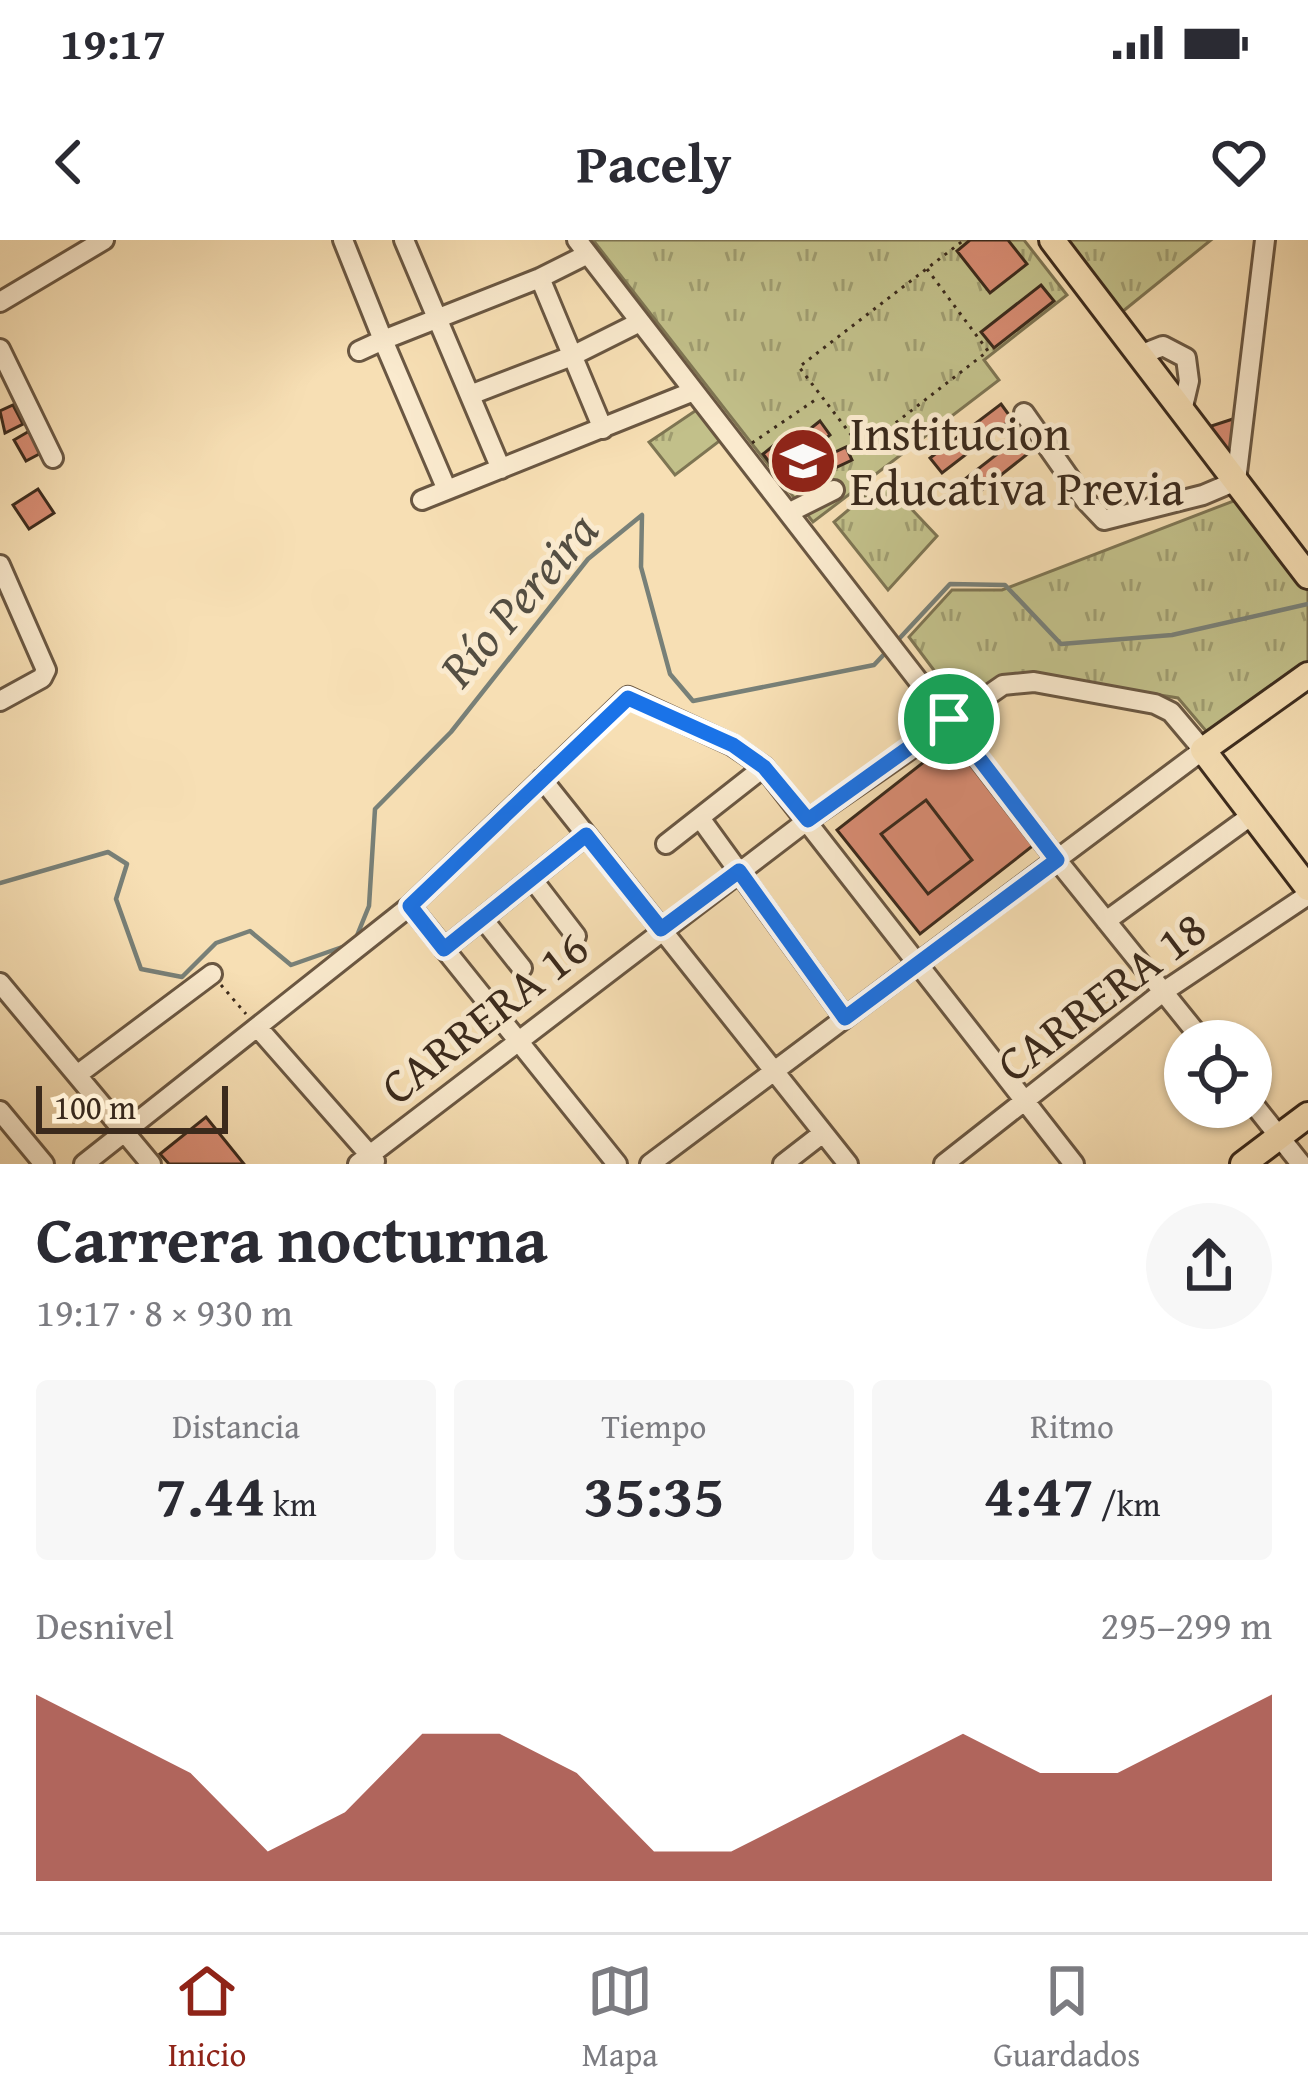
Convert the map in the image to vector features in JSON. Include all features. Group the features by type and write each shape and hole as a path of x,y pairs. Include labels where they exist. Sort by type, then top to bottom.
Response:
{"main road":[{"path":"1052,240 1308,576"},
{"path":"1308,676 1203,750 1308,892"},
{"path":"1243,1164 1308,1115"}],"street":[{"path":"0,302 104,240"},
{"path":"343,240 447,490"},
{"path":"1024,413 1084,500 1104,520 1203,495 1236,481 1265,240"},
{"path":"407,241 500,469"},
{"path":"358,351 540,278 582,247 1186,1020"},
{"path":"540,278 603,429"},
{"path":"470,395 572,356 640,322"},
{"path":"1140,355 1163,346 1186,358 1189,380 1182,411"},
{"path":"0,349 53,458"},
{"path":"422,500 694,391"},
{"path":"790,512 834,490"},
{"path":"0,566 46,670 42,678 0,700"},
{"name":"CARRERA 16","path":"369,1161 661,929 949,719 1003,685 1034,682 1155,704 1171,712 1203,750"},
{"path":"85,1164 410,906 622,700 635,698 733,745 764,767 1074,1164"},
{"path":"650,1164 1203,750"},
{"path":"666,844 764,767"},
{"path":"542,779 848,1164"},
{"path":"1106,921 1252,815"},
{"path":"700,818 845,1018"},
{"path":"444,949 586,835"},
{"path":"533,880 576,936"},
{"name":"CARRERA 18","path":"944,1164 1163,992 1308,892"},
{"path":"410,906 617,1164"},
{"path":"483,919 522,968"},
{"path":"77,1076 212,974"},
{"path":"2,988 151,1164"},
{"path":"259,1030 369,1161"},
{"path":"0,1111 44,1164"},
{"path":"1272,1128 1301,1164"},
{"path":"782,1164 824,1133"}],"path":[{"path":"927,268 988,351 862,449 799,368 961,241"},
{"path":"740,450 821,396"},
{"path":"212,974 259,1030"}],"green space":[{"path":"593,240 1024,240 1067,295 984,360 999,380 813,522"},
{"path":"1060,240 1211,240 1117,316"},
{"path":"698,409 722,439 675,475 649,442"},
{"path":"884,480 937,536 888,590 834,522"},
{"path":"1236,500 1308,591 1308,671 1212,738 1178,698 1042,676 960,705 909,637 952,590 1002,590"}],"building":[{"path":"970,240 1008,240 1027,264 990,293 957,251"},
{"path":"1041,285 1054,301 994,348 981,332"},
{"path":"1001,404 1012,419 942,473 930,458"},
{"path":"13,405 23,424 5,433 0,411"},
{"path":"1236,418 1231,469 1202,429"},
{"path":"820,421 830,435 806,454 795,441"},
{"path":"31,430 43,452 26,461 14,440"},
{"path":"1023,434 1035,448 977,494 965,479"},
{"path":"784,437 794,450 773,467 763,454"},
{"path":"846,447 852,460 803,483 797,470"},
{"path":"38,489 54,513 29,529 13,505"},
{"path":"952,740 1035,844 920,934 837,830"},
{"path":"926,800 972,860 928,894 881,834"},
{"path":"206,1117 244,1164 169,1164 160,1154"}],"waterway":[{"name":"Río Pereira","path":"356,938 369,906 375,809 451,732 588,559 642,515 641,567 670,674 693,701 874,665 889,649"},
{"name":"Río Pereira","path":"897,641 950,584 1005,585 1061,644 1172,635 1308,604"},
{"name":"Río Pereira","path":"0,883 108,852 127,864 116,899 141,969 182,977 216,943 250,931 291,965 348,945"}],"place":[{"name":"Institucion Educativa Previa","path":"803,461"}],"route":[{"path":"635,698 733,745 764,767 808,820 949,719 1057,860 845,1018 739,871 661,929 586,835 444,949 410,906 622,700 635,698"}]}
